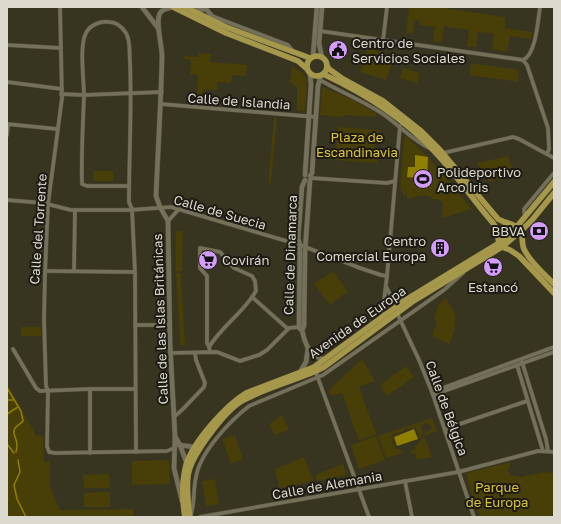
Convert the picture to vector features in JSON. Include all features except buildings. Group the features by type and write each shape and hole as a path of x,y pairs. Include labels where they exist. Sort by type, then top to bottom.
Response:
{"main road":[{"path":"173,7 226,33 298,60 310,74 321,77 386,110 407,126 434,151 493,223 498,234 500,245"},
{"path":"185,7 213,19 226,27 295,53 311,57 322,57 329,69 343,79 383,101 398,112 421,131 443,153 498,219 516,228 522,236 521,242 519,246 510,250"},
{"path":"306,68 311,57"},
{"path":"321,77 327,66"},
{"path":"500,245 554,182"},
{"path":"498,234 500,229 505,226 516,228 532,220 554,193"},
{"path":"521,242 525,251 554,284"},
{"path":"500,245 519,256 554,293"},
{"name":"Avenida de Europa","path":"190,517 186,472 205,441 237,404 315,369 396,311 500,245"},
{"name":"Avenida de Europa","path":"185,517 183,504 187,463 195,447 216,420 236,399 300,373 315,369 381,318 396,311 408,299 500,245"}],"street":[{"name":"Calle del Torrente","path":"60,7 62,92 48,204 45,272 44,319 46,386 48,391 48,446 49,452 90,453"},
{"name":"Calle de las Islas Británicas","path":"173,7 162,10 160,13 158,28 162,44 162,92 156,196 168,221 171,353 176,436 174,448 174,468 183,504"},
{"path":"311,57 317,7"},
{"path":"322,7 320,31 320,50 322,57"},
{"path":"383,40 387,7"},
{"path":"523,60 530,55 534,45 540,7"},
{"name":"Calle de las Islas Británicas","path":"142,8 158,28"},
{"path":"191,10 199,11 206,8 213,19"},
{"path":"129,186 87,186 82,184 81,153 84,95 82,42 86,33 97,23 107,22 116,24 126,33 129,47 131,93 129,202 132,209 135,272 136,452"},
{"path":"320,31 523,60 527,65 548,128 549,149 547,154"},
{"path":"7,45 61,48"},
{"name":"Calle de Dinamarca","path":"300,328 304,326 308,116 311,85 310,74"},
{"path":"321,77 362,101 400,126 422,145 434,151"},
{"name":"Calle de Dinamarca","path":"308,348 300,328 300,245 298,238 302,187 312,173 318,86 321,77"},
{"path":"7,82 84,95 162,92"},
{"name":"Calle de Islandia","path":"161,104 316,117"},
{"path":"7,135 7,124 57,129"},
{"path":"381,318 383,314 387,276 394,181 400,126"},
{"path":"443,153 513,137 519,138 554,158"},
{"path":"525,217 525,207 554,173"},
{"path":"308,178 387,183 394,181"},
{"name":"Calle de Suecia","path":"7,200 48,204 75,210 130,210 172,207 300,245 360,268 387,276"},
{"name":"Calle de las Islas Británicas","path":"168,221 179,209"},
{"path":"74,271 75,210"},
{"path":"210,346 215,338 240,313 252,297 256,291 255,281 252,276 234,268 220,252 200,248 200,268 207,276 207,342 210,346 210,352"},
{"name":"Avenida de Europa","path":"190,517 198,469 211,445 227,425 249,406 319,378 350,358 444,290 475,262"},
{"path":"45,272 135,272"},
{"path":"387,276 387,289 389,294 394,298 402,300 408,299"},
{"path":"252,297 288,329"},
{"name":"Calle de Bélgica","path":"396,311 420,360 445,428 458,472 474,517"},
{"path":"135,325 170,325"},
{"path":"171,353 217,352 240,361 259,355 267,350 288,329 292,327 300,328"},
{"path":"522,362 554,347"},
{"path":"308,348 316,357 325,360"},
{"path":"300,373 306,362 308,348"},
{"path":"13,349 36,388 40,391 135,389"},
{"path":"432,394 554,352"},
{"name":"Calle de las Islas Británicas","path":"174,417 204,387 205,383 196,360 195,353"},
{"path":"522,362 546,439 552,451"},
{"path":"516,364 543,451"},
{"path":"315,369 369,517"},
{"path":"90,389 90,453 167,451 180,445 195,447"},
{"path":"445,428 528,400"},
{"name":"Calle de las Islas Británicas","path":"176,436 187,463"},
{"name":"Calle de Alemania","path":"200,517 458,472 543,451 552,451"},
{"path":"174,468 179,472 186,472"},
{"path":"405,481 412,517"}],"green space":[{"path":"409,7 437,7 505,17 505,28 532,32 531,39 510,36 507,52 492,49 494,34 478,32 476,47 467,46 469,30 444,26 442,42 433,42 435,27 419,25 419,20 414,19 413,34 406,33"},
{"path":"368,48 394,56 386,80 360,72"},
{"path":"199,53 211,54 210,62 247,65 246,76 232,75 231,83 217,82 217,90 203,89 202,101 197,101 198,75 190,74 191,60 183,59 184,56 198,57"},
{"path":"471,63 519,70 518,82 469,75"},
{"path":"292,66 303,73 307,80 305,111 297,110 297,86 290,83"},
{"path":"403,68 420,73 417,83 400,78"},
{"path":"322,87 349,98 376,113 376,117 347,115 339,117 320,115"},
{"path":"274,117 277,118 271,183 268,183"},
{"name":"Plaza de Escandinavia","path":"338,127 379,130 379,134 375,134 374,158 377,158 377,163 335,160"},
{"name":"Polideportivo Arco Iris","path":"406,136 428,157 472,209 442,218 443,204 440,200 432,199 424,195 407,199 407,195 403,195 400,187 404,137"},
{"path":"508,156 511,165 514,168 513,173 489,182 477,163"},
{"path":"93,171 113,171 113,181 93,181"},
{"path":"176,231 183,231 182,271 176,272"},
{"path":"333,271 348,291 330,305 314,284"},
{"path":"176,273 181,273 185,345 180,345"},
{"path":"446,298 455,315 454,330 449,344 432,336 437,322 434,319 438,305"},
{"path":"21,327 41,327 41,336 21,336"},
{"path":"362,359 375,381 359,387 376,434 359,441 342,393 331,396 329,390"},
{"path":"406,366 414,377 387,396 380,385"},
{"path":"7,384 36,435 43,436 44,461 50,462 50,487 60,510 133,509 133,517 8,517"},
{"path":"282,415 289,430 275,435 269,424"},
{"path":"432,418 437,431 424,436 432,457 417,460 415,453 409,454 423,438 425,432 429,431 432,427 427,423 423,424 421,427 423,431 421,440 416,427 406,430 406,428 404,431 391,435 393,441 392,444 394,443 396,449 400,448 402,453 386,458 378,436"},
{"path":"235,435 243,459 231,464 222,439"},
{"path":"376,436 385,460 359,469 351,445"},
{"path":"304,457 314,482 279,488 275,469"},
{"path":"169,460 170,484 132,485 132,461"},
{"name":"Parque de Europa","path":"511,462 508,471 510,475 521,477 544,472 554,473 554,513 549,517 480,517 466,473"},
{"path":"343,464 347,475 317,481 315,475"},
{"path":"109,474 110,488 84,488 83,475"},
{"path":"215,479 219,504 206,506 202,481"},
{"path":"110,492 110,507 84,507 84,493"}],"shaded area":[{"path":"415,155 428,157 427,179 407,177 408,167 415,167"},
{"path":"414,429 418,439 397,446 394,437"}],"waterway":[{"path":"7,388 21,411 23,421 14,430 17,441 16,452"},
{"path":"7,400 13,400"},
{"path":"7,414 18,407"},
{"path":"7,444 14,453"},
{"path":"18,460 20,472 14,485 17,499 26,517"}],"place":[{"name":"Centro de Servicios Sociales","path":"338,50"},
{"name":"Polideportivo Arco Iris","path":"423,179"},
{"name":"BBVA","path":"539,231"},
{"name":"Centro Comercial Europa","path":"440,248"},
{"name":"Covirán","path":"208,260"},
{"name":"Estancó","path":"493,267"}]}
